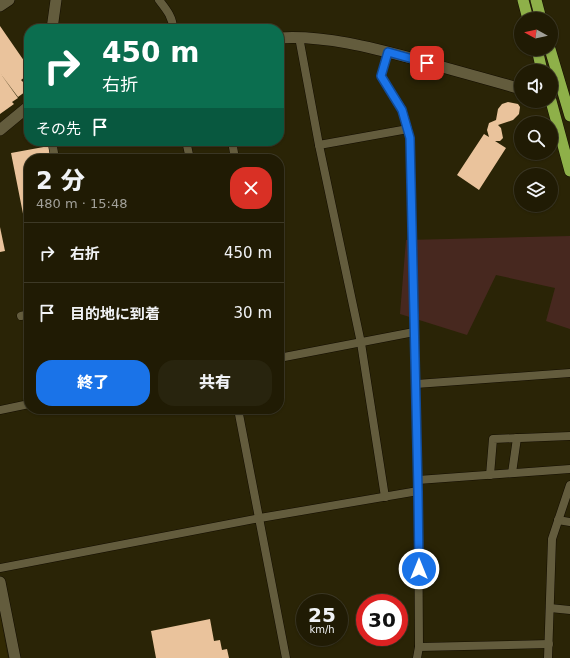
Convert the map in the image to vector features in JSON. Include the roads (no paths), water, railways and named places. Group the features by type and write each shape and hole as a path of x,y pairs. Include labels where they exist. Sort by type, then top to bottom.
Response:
{"highway":[{"path":"523,0 526,12"},
{"path":"536,0 539,12"},
{"path":"552,56 568,102 570,116"},
{"path":"553,108 570,171"}],"street":[{"path":"0,6 9,0"},
{"path":"53,24 56,0"},
{"path":"159,0 169,13 173,24"},
{"path":"284,38 299,37 342,42 388,52 514,87"},
{"path":"299,37 319,145 361,343 385,496"},
{"path":"388,52 381,76 402,110 410,138 418,480 419,647 417,658"},
{"path":"558,100 568,102"},
{"path":"0,130 24,110"},
{"path":"319,145 408,128"},
{"path":"284,357 414,332"},
{"path":"416,384 570,373"},
{"path":"0,410 24,405"},
{"path":"239,414 286,658"},
{"path":"490,475 493,439 570,436"},
{"path":"512,473 517,438"},
{"path":"418,480 570,469"},
{"path":"548,658 552,539 570,485"},
{"path":"0,568 260,518 418,491"},
{"path":"558,520 570,522"},
{"path":"0,582 15,658"},
{"path":"550,608 570,610"},
{"path":"419,647 549,644"}]}
